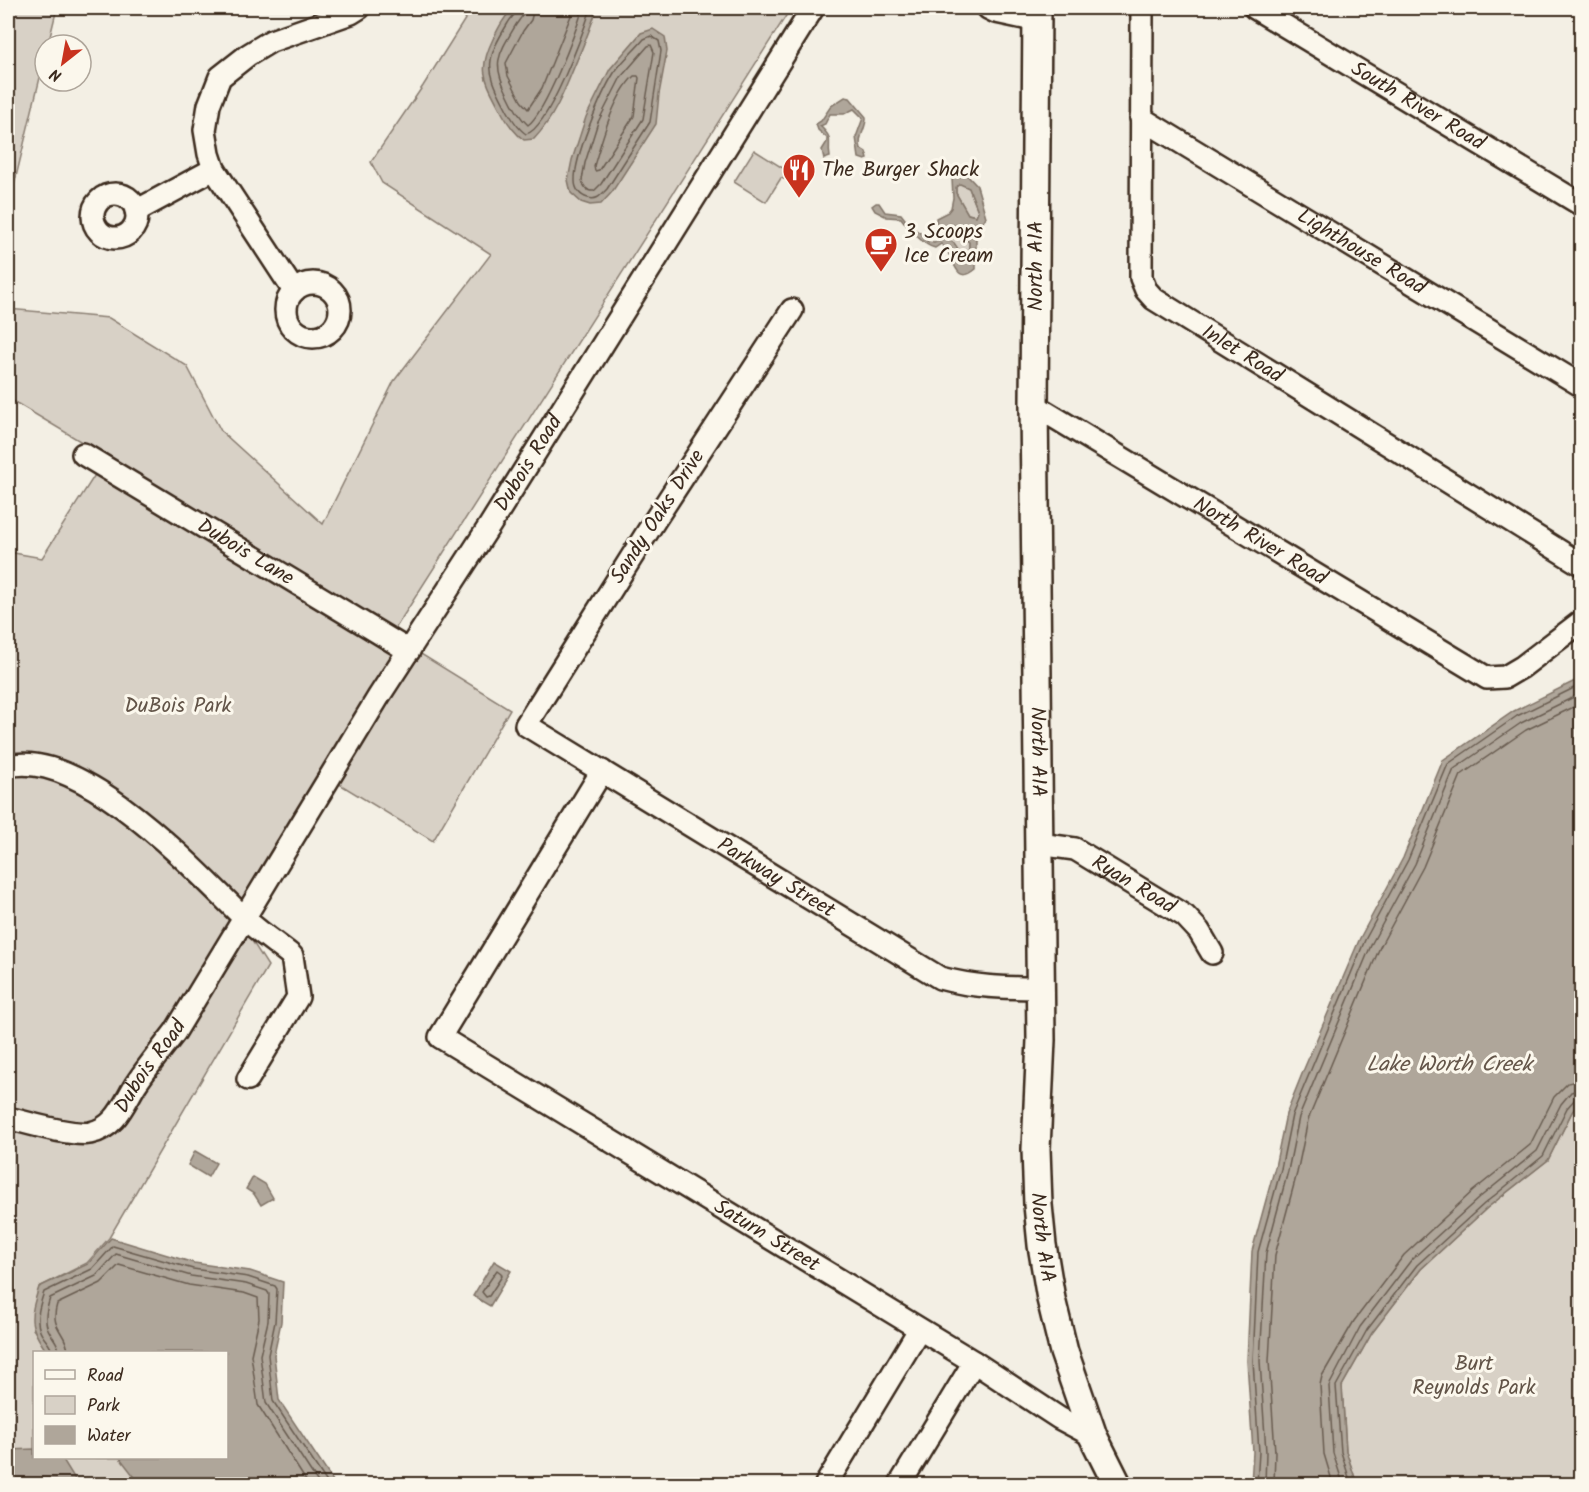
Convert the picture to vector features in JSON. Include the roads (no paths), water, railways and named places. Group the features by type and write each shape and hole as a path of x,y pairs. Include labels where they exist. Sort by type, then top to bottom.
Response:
{"street":[{"path":"294,291 214,169 205,130 209,105 220,77 248,55 271,41 351,13 359,8"},
{"name":"Dubois Road","path":"8,1118 79,1133 91,1133 104,1127 122,1110 136,1084 176,1032 379,696 813,8"},
{"path":"988,8 996,12 1037,14"},
{"name":"Inlet Road","path":"1142,8 1141,278 1146,290 1154,299 1581,565"},
{"name":"South River Road","path":"1255,8 1581,205"},
{"name":"North A1A","path":"1037,14 1034,405 1040,1053 1036,1149 1042,1245 1051,1299 1064,1352 1094,1436 1117,1485"},
{"name":"Lighthouse Road","path":"1141,118 1581,386"},
{"path":"136,211 214,169"},
{"name":"Sandy Oaks Drive","path":"526,725 655,520 792,310"},
{"name":"North River Road","path":"1034,405 1487,678 1505,677 1581,621"},
{"name":"Dubois Lane","path":"82,454 409,651"},
{"name":"Parkway Street","path":"526,725 940,978 964,985 1040,988"},
{"path":"8,766 30,764 66,773 117,803 213,886 244,918 292,956 298,997 248,1078"},
{"name":"Saturn Street","path":"602,771 440,1037 974,1362 1059,1418 1094,1436"},
{"name":"Ryan Road","path":"1039,844 1075,849 1185,916 1199,931 1212,953"},
{"path":"826,1485 919,1330"},
{"path":"900,1485 974,1362"}],"water":[{"path":"513,8 597,8 562,95 553,113 534,139 524,140 516,133 501,112 485,74 484,66 488,50 502,22"},
{"path":"653,29 665,37 667,51 656,124 612,192 601,204 590,205 581,202 571,193 568,180 586,117 610,69 641,33"},
{"path":"845,97 850,98 866,117 860,145 868,159 859,158 856,137 863,118 854,109 844,114 830,114 825,124 820,126 830,140 830,157 824,159 822,150 827,138 818,130 816,124 821,121 831,106"},
{"path":"964,172 977,186 986,217 976,234 976,269 963,275 955,268 941,244 935,248 931,247 917,236 901,218 887,217 875,211 872,206 879,203 885,212 901,214 911,227 922,234 928,242 934,243 939,241 936,218 951,208 952,179","holes":["960,184 969,188 978,211 976,216 968,214 956,193 956,187","951,224 969,242 969,250 965,253 960,252 954,243 943,237 943,228"]},
{"name":"Lake Worth Creek","path":"1581,678 1581,1100 1572,1112 1548,1160 1487,1208 1421,1269 1372,1333 1342,1386 1346,1451 1357,1484 1251,1484 1253,1452 1247,1361 1252,1251 1275,1167 1286,1114 1304,1069 1360,938 1403,858 1443,760 1514,711"},
{"path":"195,1151 216,1163 208,1177 188,1165"},
{"path":"253,1177 265,1184 273,1198 261,1205 254,1194 246,1189"},
{"path":"111,1238 194,1263 250,1271 283,1282 281,1322 274,1355 279,1400 335,1484 140,1484 121,1459 228,1459 228,1351 46,1351 36,1335 32,1321 33,1307 39,1287 88,1264"},
{"path":"494,1261 511,1271 490,1306 473,1296"},
{"path":"33,1449 33,1459 63,1459 78,1484 8,1484 8,1450"}],"place":[{"name":"The Burger Shack","path":"799,199"},
{"name":"3 Scoops Ice Cream","path":"881,273"}],"park label":[{"name":"DuBois Park","path":"178,706"},
{"name":"Burt Reynolds Park","path":"1474,1376"}]}
